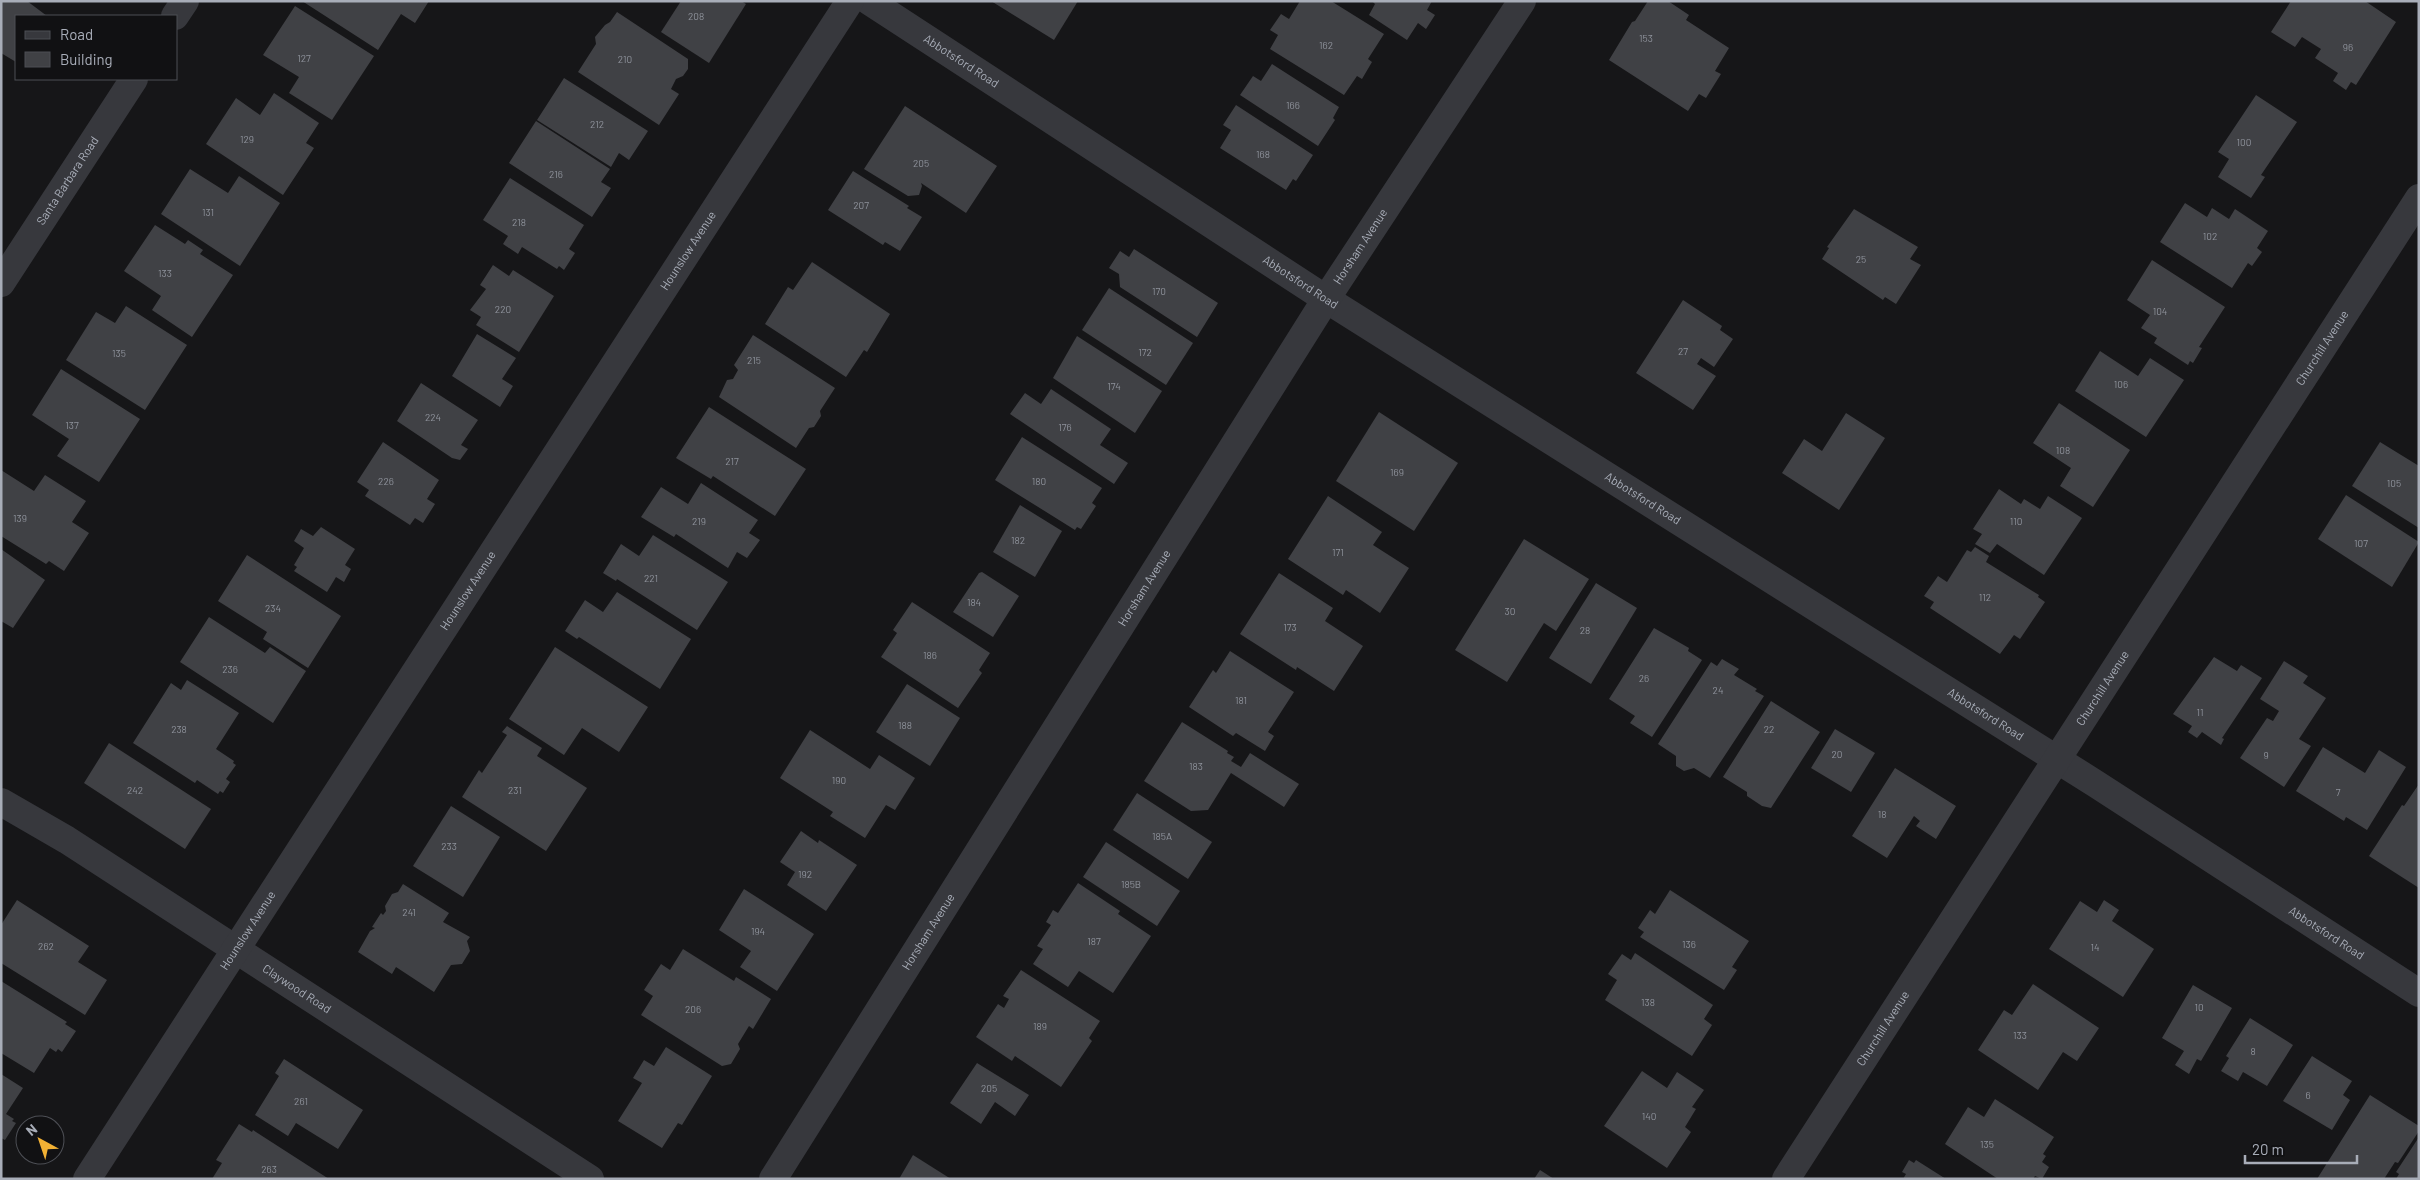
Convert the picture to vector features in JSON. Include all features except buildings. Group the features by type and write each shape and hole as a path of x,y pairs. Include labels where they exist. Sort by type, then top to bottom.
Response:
{"street":[{"path":"176,15 185,1"},
{"name":"Hounslow Avenue","path":"87,1179 850,1"},
{"name":"Abbotsford Road","path":"869,1 1326,299 2056,760 2419,993"},
{"name":"Horsham Avenue","path":"774,1179 1326,299 1522,1"},
{"name":"Santa Barbara Road","path":"1,283 133,80"},
{"name":"Churchill Avenue","path":"1786,1179 2419,198"},
{"name":"Claywood Road","path":"1,802 66,840 590,1179"}]}
